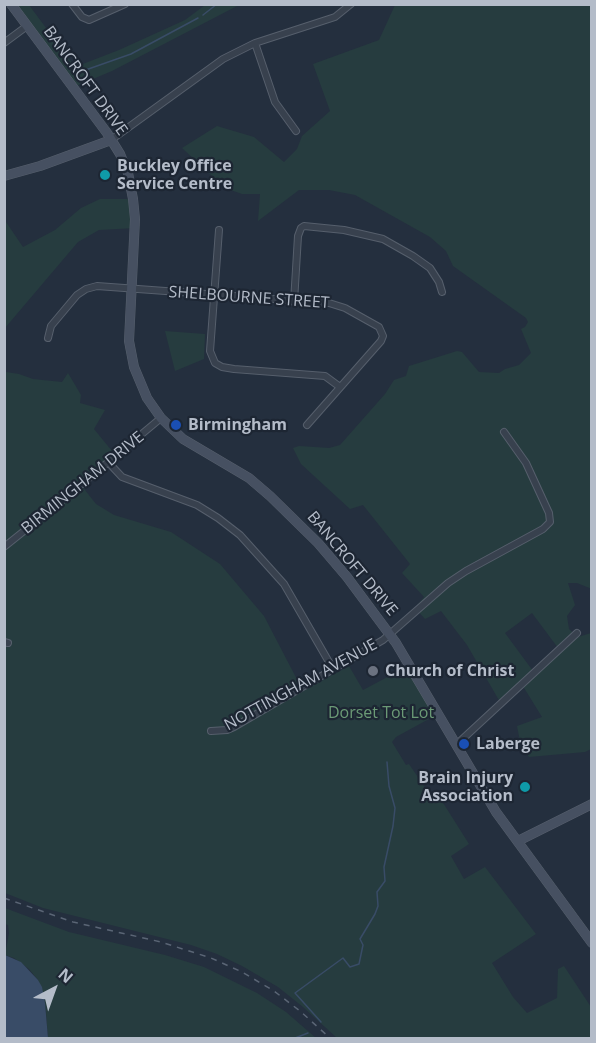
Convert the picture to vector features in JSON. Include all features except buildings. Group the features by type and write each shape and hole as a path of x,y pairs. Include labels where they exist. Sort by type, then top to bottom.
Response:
{"main road":[{"name":"BANCROFT DRIVE","path":"11,4 111,140 128,173 135,219 128,325 132,359 143,391 161,418 183,439 249,478 280,505 332,559 390,634 485,795 591,943"},
{"path":"4,176 40,166 81,149 111,140"},
{"path":"518,841 591,804"}],"street":[{"path":"72,4 82,17 89,20 125,4"},
{"path":"111,140 223,59 255,44 334,17 351,4"},
{"path":"4,43 27,26"},
{"path":"255,44 275,102 296,131"},
{"path":"294,302 298,236 304,226 344,230 383,239 430,268 440,282 442,292"},
{"path":"219,230 210,351 212,358 218,365 234,369 325,376 340,387"},
{"name":"SHELBOURNE STREET","path":"48,338 51,326 81,292 97,286 338,305 370,321 382,330 383,336 308,424"},
{"name":"BIRMINGHAM DRIVE","path":"4,547 161,418"},
{"name":"NOTTINGHAM AVENUE","path":"211,731 234,727 390,634 448,583 543,529 550,522 549,513 538,488 504,432"},
{"path":"108,462 122,477 197,505 240,536 285,584 333,669"},
{"path":"456,745 577,633"}],"green space":[{"path":"12,5 29,5 75,67 185,20 205,5 239,5 112,71 74,87"},
{"path":"395,5 591,5 592,589 577,583 568,583 575,605 567,616 569,629 578,637 591,633 591,749 585,752 529,757 521,746 517,726 542,717 521,683 500,702 467,645 441,611 425,619 415,608 424,597 402,573 410,564 363,505 350,509 301,464 293,448 299,446 329,448 340,445 385,394 394,380 406,376 409,366 457,351 462,352 479,372 499,373 519,365 531,353 521,329 528,322 526,318 453,266 446,251 430,237 355,195 329,190 299,190 258,221 260,194 242,194 225,188 182,148 217,126 254,137 284,162 297,149 302,136 330,111 313,64 379,40","holes":["532,613 558,648 533,671 505,633"]},
{"path":"100,199 134,199 135,228 99,230 78,242 5,328 4,219 23,247 55,230 81,208"},
{"path":"165,331 205,334 204,359 175,371"},
{"name":"Dorset Tot Lot","path":"4,370 33,379 62,382 68,373 81,395 80,403 105,410 94,429 112,451 105,457 108,461 81,485 96,504 114,515 171,532 220,564 264,616 303,691 349,666 363,690 410,665 438,714 396,737 392,742 406,765 409,764 434,801 440,798 469,844 451,856 464,879 485,867 536,934 492,963 513,997 527,1013 557,998 558,969 564,966 591,1007 591,1038 337,1038 278,987 217,954 191,945 43,908 5,893"},
{"path":"5,908 69,932 165,955 204,967 257,993 286,1012 316,1038 48,1038 46,1012 38,980 29,969 14,958 5,955 9,933 8,925 5,924"}],"water":[{"path":"5,955 21,962 42,987 48,1038 5,1038"}],"waterway":[{"path":"203,15 217,4"},
{"path":"77,73 131,54 198,18"},
{"path":"321,1022 295,993 343,958 350,967 359,964 363,945 360,939 375,914 378,906 377,892 385,881 384,867 393,826 395,808 389,786 387,762"},
{"path":"295,1038 308,1033"}],"railway":[{"path":"4,898 73,922 161,942 211,958 242,972 274,991 330,1038"}],"place":[{"name":"Buckley Office Service Centre","path":"105,175"},
{"name":"Birmingham","path":"176,425"},
{"name":"Church of Christ","path":"373,671"},
{"name":"Laberge","path":"464,744"},
{"name":"Brain Injury Association","path":"525,787"}]}
